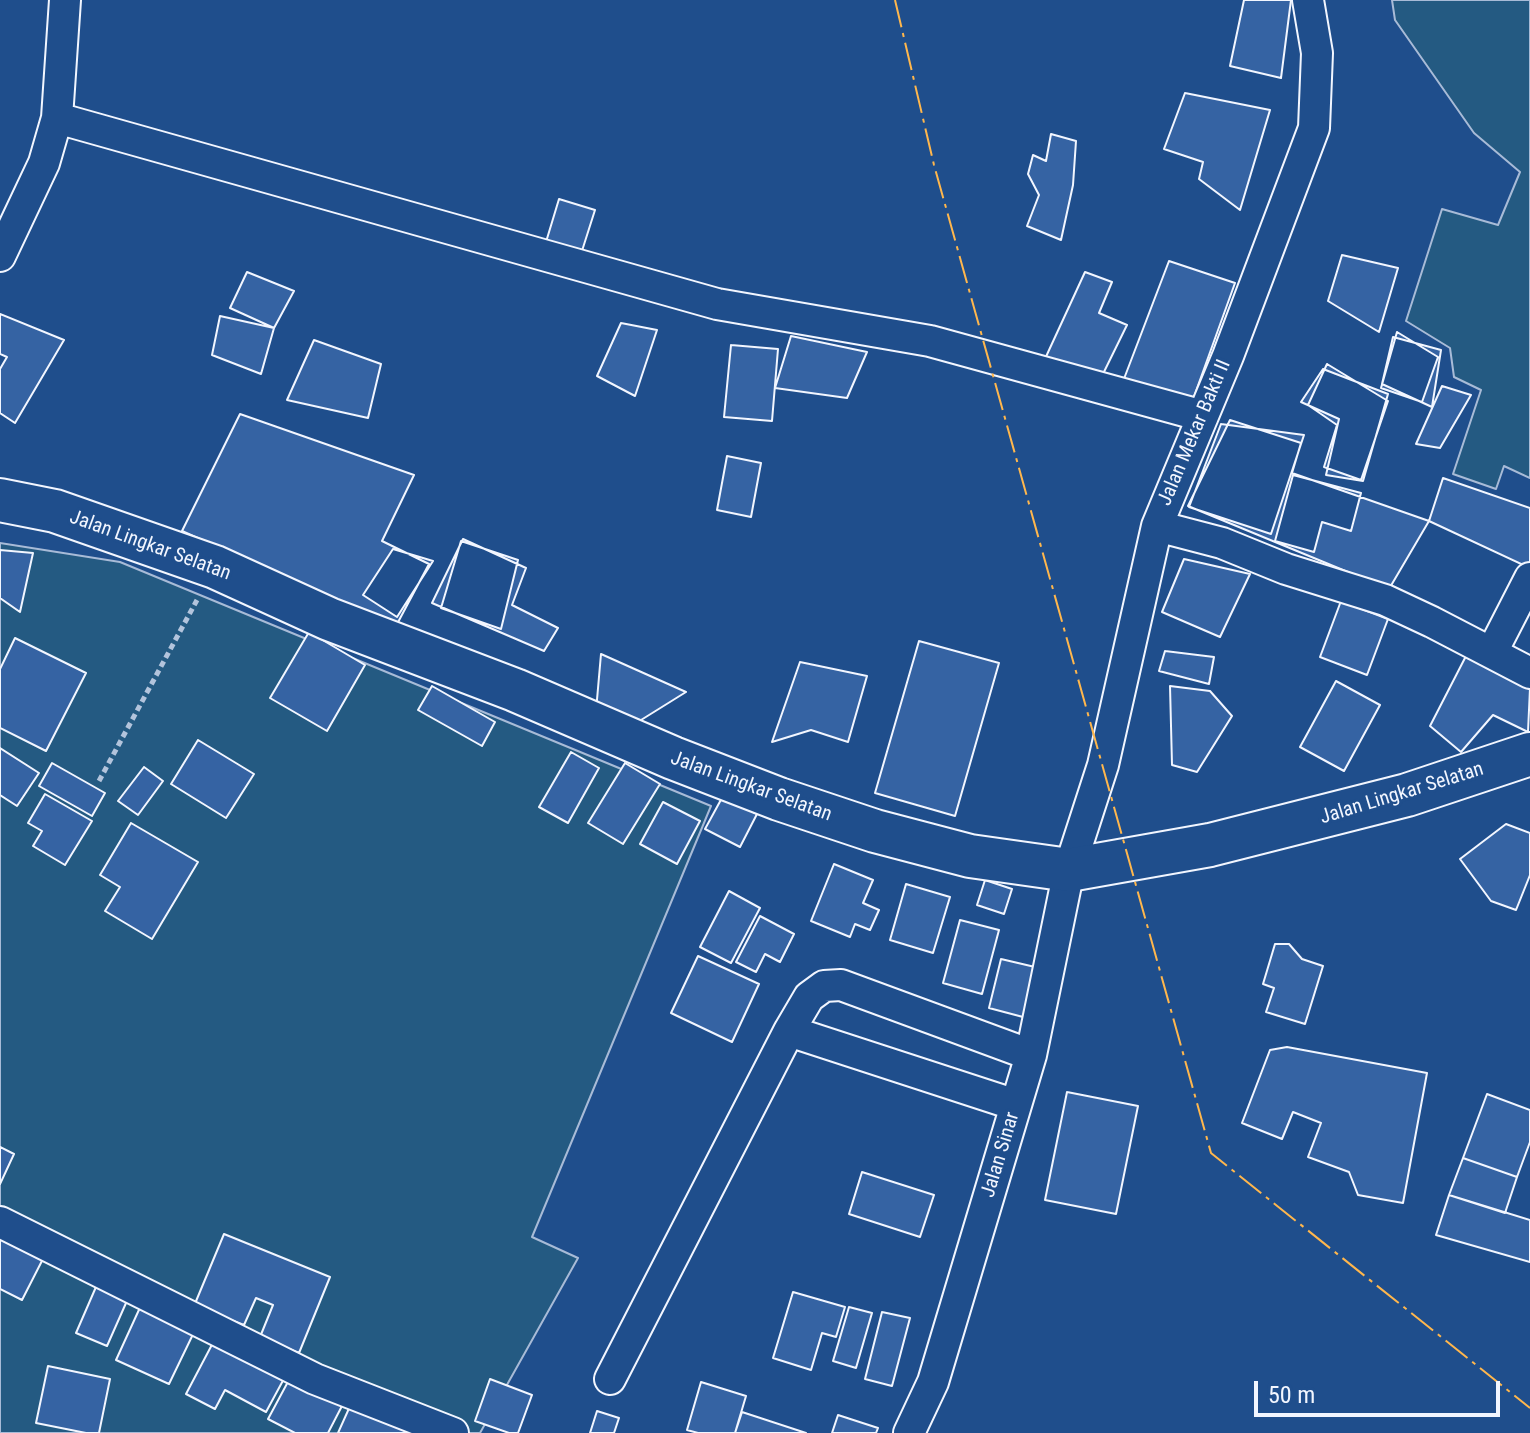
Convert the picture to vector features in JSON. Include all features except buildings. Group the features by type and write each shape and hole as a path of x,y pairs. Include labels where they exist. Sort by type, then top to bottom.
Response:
{"street":[{"path":"0,256 44,163 57,118 65,0"},
{"name":"Jalan Mekar Bakti II","path":"1069,870 1103,765 1157,526 1203,416 1314,128 1317,53 1308,0"},
{"path":"57,118 717,304 930,341 1203,416"},
{"name":"Jalan Lingkar Selatan","path":"0,500 55,511 215,567 329,619 515,690 644,747 779,799 875,831 970,856 1069,870 1210,845 1407,795 1530,754"},
{"path":"1157,526 1222,543 1286,569 1385,600 1530,673"},
{"path":"1492,652 1530,578"},
{"name":"Jalan Sinar","path":"909,1433 933,1382 1031,1055 1069,870"},
{"path":"610,1379 809,997 824,986 841,985 1031,1055"},
{"path":"789,1031 1016,1105"},
{"path":"0,1222 315,1379 453,1433"}],"path":[{"path":"99,781 215,567"}],"shaded area":[{"path":"1392,0 1530,0 1530,478 1504,466 1496,489 1453,474 1481,390 1454,377 1450,348 1406,321 1442,209 1498,225 1520,172 1474,133 1395,20"},
{"path":"0,543 120,562 711,806 532,1237 578,1258 480,1433 0,1433"}],"power":[{"path":"895,0 934,165 1211,1153 1530,1408"}]}
